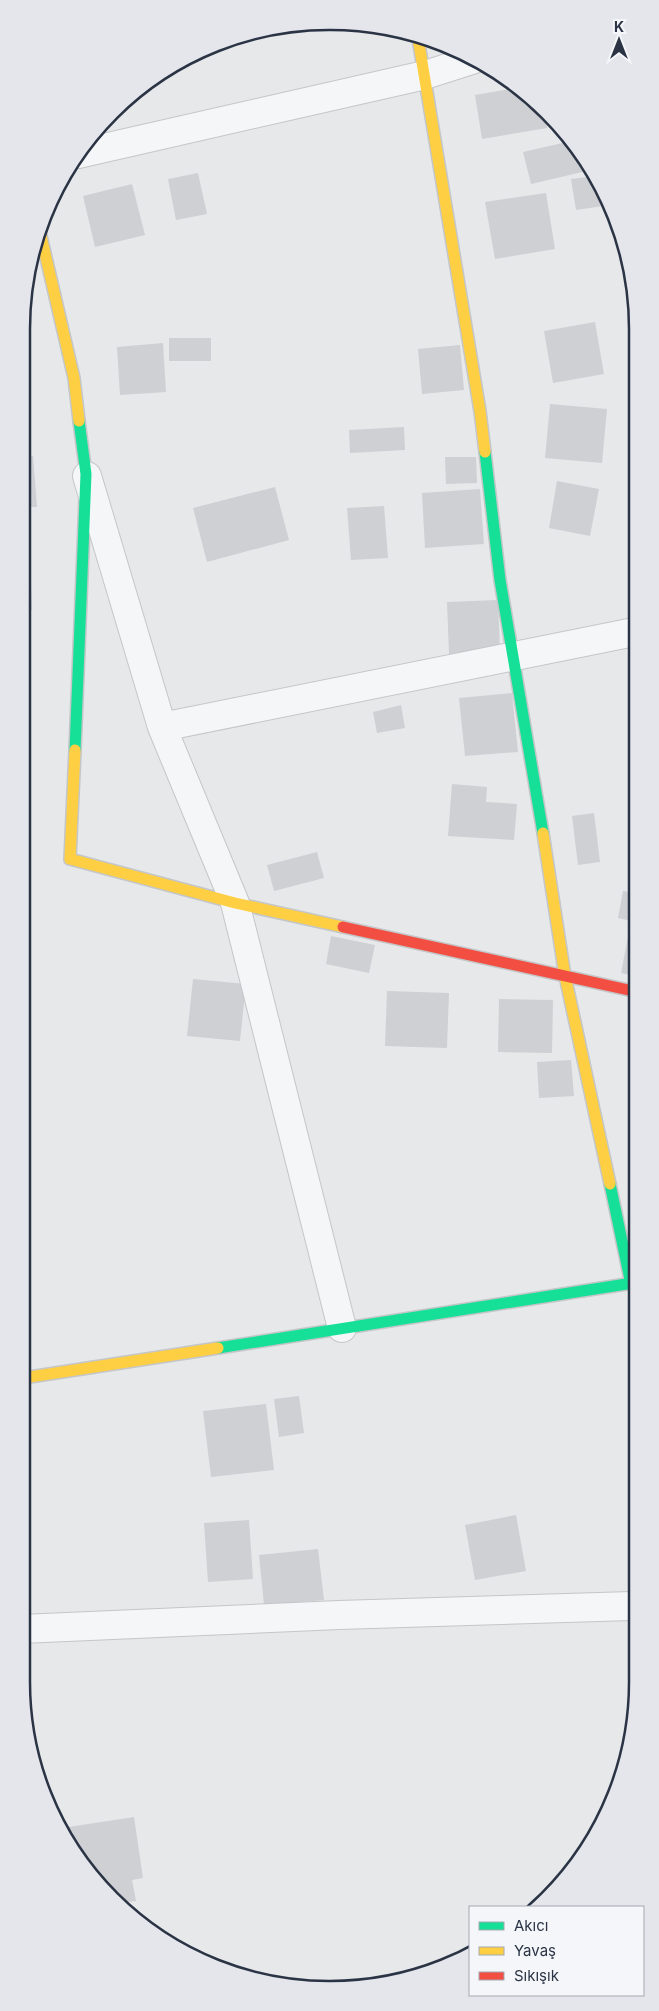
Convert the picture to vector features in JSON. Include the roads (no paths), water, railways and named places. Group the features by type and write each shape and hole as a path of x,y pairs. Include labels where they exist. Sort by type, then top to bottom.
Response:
{"street":[{"path":"419,44 480,411 500,580 548,860 565,976 629,1270"},
{"path":"89,152 425,75 465,62"},
{"path":"43,243 74,378 86,474 70,859 235,903 629,989"},
{"path":"86,474 162,726 235,903 342,1328"},
{"path":"162,726 629,633"},
{"path":"30,1377 629,1284"},
{"path":"30,1629 349,1615 629,1606"}]}
